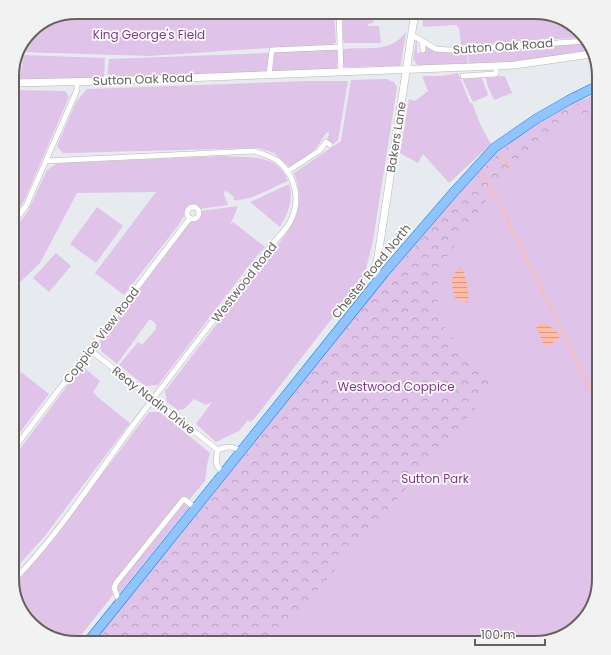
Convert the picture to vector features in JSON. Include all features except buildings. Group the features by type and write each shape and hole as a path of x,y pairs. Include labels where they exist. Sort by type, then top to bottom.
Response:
{"highway":[{"name":"Chester Road North","path":"94,636 382,276 434,214 494,148 536,119 592,88"}],"main road":[{"name":"Bakers Lane","path":"382,276 377,272 378,261 414,19"},
{"name":"Sutton Oak Road","path":"19,79 106,81 406,70 515,65 587,55"}],"street":[{"path":"339,19 341,72"},
{"name":"Sutton Oak Road","path":"412,35 436,49 450,50 580,41"},
{"path":"422,41 423,50"},
{"path":"269,75 272,50 340,47"},
{"name":"Sutton Oak Road","path":"469,67 466,76 496,74 496,66"},
{"path":"19,216 26,206 77,90 77,81"},
{"path":"288,172 319,151 327,141"},
{"name":"Westwood Road","path":"19,575 54,536 154,399 291,221 295,210 296,197 295,187 288,172 278,162 266,155 254,151 46,161"},
{"name":"Coppice View Road","path":"19,442 190,218"},
{"name":"Reay Nadin Drive","path":"90,350 218,450"},
{"path":"224,473 216,465 218,450 232,446 241,451"},
{"path":"120,603 114,588 116,583 184,499 195,508"}],"green space":[{"name":"King George's Field","path":"69,19 334,19 336,42 332,45 149,56 25,52 31,41 39,33 58,22"},
{"path":"343,19 374,19 373,23 367,24 369,26 379,26 381,43 345,43 343,40"},
{"path":"422,19 538,19 550,21 560,25 577,38 461,46 459,27 457,27 457,25 423,27"},
{"path":"406,32 400,66 343,67 344,49 378,48 386,46 393,44"},
{"path":"416,40 417,53 422,52 424,45 437,52 467,51 468,65 418,66 413,59"},
{"path":"581,43 586,52 521,62 469,65 468,51"},
{"path":"336,49 337,69 272,71 274,51"},
{"path":"269,53 270,60 266,72 107,79 109,59"},
{"path":"23,55 105,58 104,78 19,80 23,65"},
{"path":"458,73 470,103 472,103 481,126 491,144 449,183 423,154 418,163 400,153 409,99 415,101 428,91 422,76 442,76"},
{"path":"505,76 512,93 494,100 486,78"},
{"path":"481,77 488,94 487,96 473,102 462,78"},
{"path":"387,79 394,82 397,87 373,241 364,277 255,418 250,422 248,420 239,431 216,442 196,424 212,402 206,405 194,399 184,409 178,410 167,402 165,391 289,229 299,204 299,190 294,173 341,141 351,80"},
{"path":"308,81 348,81 338,140 333,144 327,138 329,133 327,132 311,153 291,167 274,153 258,148 63,153 57,146 76,102 87,89"},
{"path":"19,90 65,91 69,97 24,201 19,209"},
{"name":"Sutton Park","path":"592,96 592,579 589,597 580,614 570,624 553,633 535,636 97,636 383,279 497,150 532,125 569,105"},
{"name":"Westwood Coppice","path":"592,97 592,111 575,118 510,168 438,269 437,318 493,388 278,636 102,636 385,281 498,153 570,107"},
{"path":"224,156 252,157 270,161 283,172 288,181 261,194 246,199 233,200 234,197 228,192 223,191 228,205 200,209 196,204 191,204 187,208 186,213 177,227 124,295 95,273 156,192 77,193 40,263 19,283 19,223 28,211 47,170 58,163"},
{"path":"289,184 291,196 289,206 280,227 250,202"},
{"path":"238,206 230,226 233,222 265,247 158,385 145,386 119,365 138,342 142,345 156,329 156,324 150,319 149,320 117,364 101,351 100,342 188,225 193,219 199,217 201,211"},
{"path":"97,207 123,226 96,263 70,244"},
{"path":"56,253 71,266 49,292 33,278"},
{"path":"82,366 100,381 93,392 130,423 44,537 19,565 19,450"},
{"path":"21,372 49,394 19,434 19,374"},
{"path":"149,412 160,412 210,453 205,481 189,500 183,495 115,580 112,590 113,595 81,636 58,633 41,624 31,614 25,604 20,590 19,578 54,539"},
{"path":"185,502 190,506 118,594 117,586"}],"shaded area":[{"path":"461,267 467,284 468,303 455,298 453,289 452,281 454,274"},
{"path":"546,323 560,335 559,338 547,347 543,343 536,326"}],"waterway":[{"path":"500,155 511,169"},
{"path":"482,171 492,190"},
{"path":"493,192 498,201"},
{"path":"500,205 592,391"}]}
